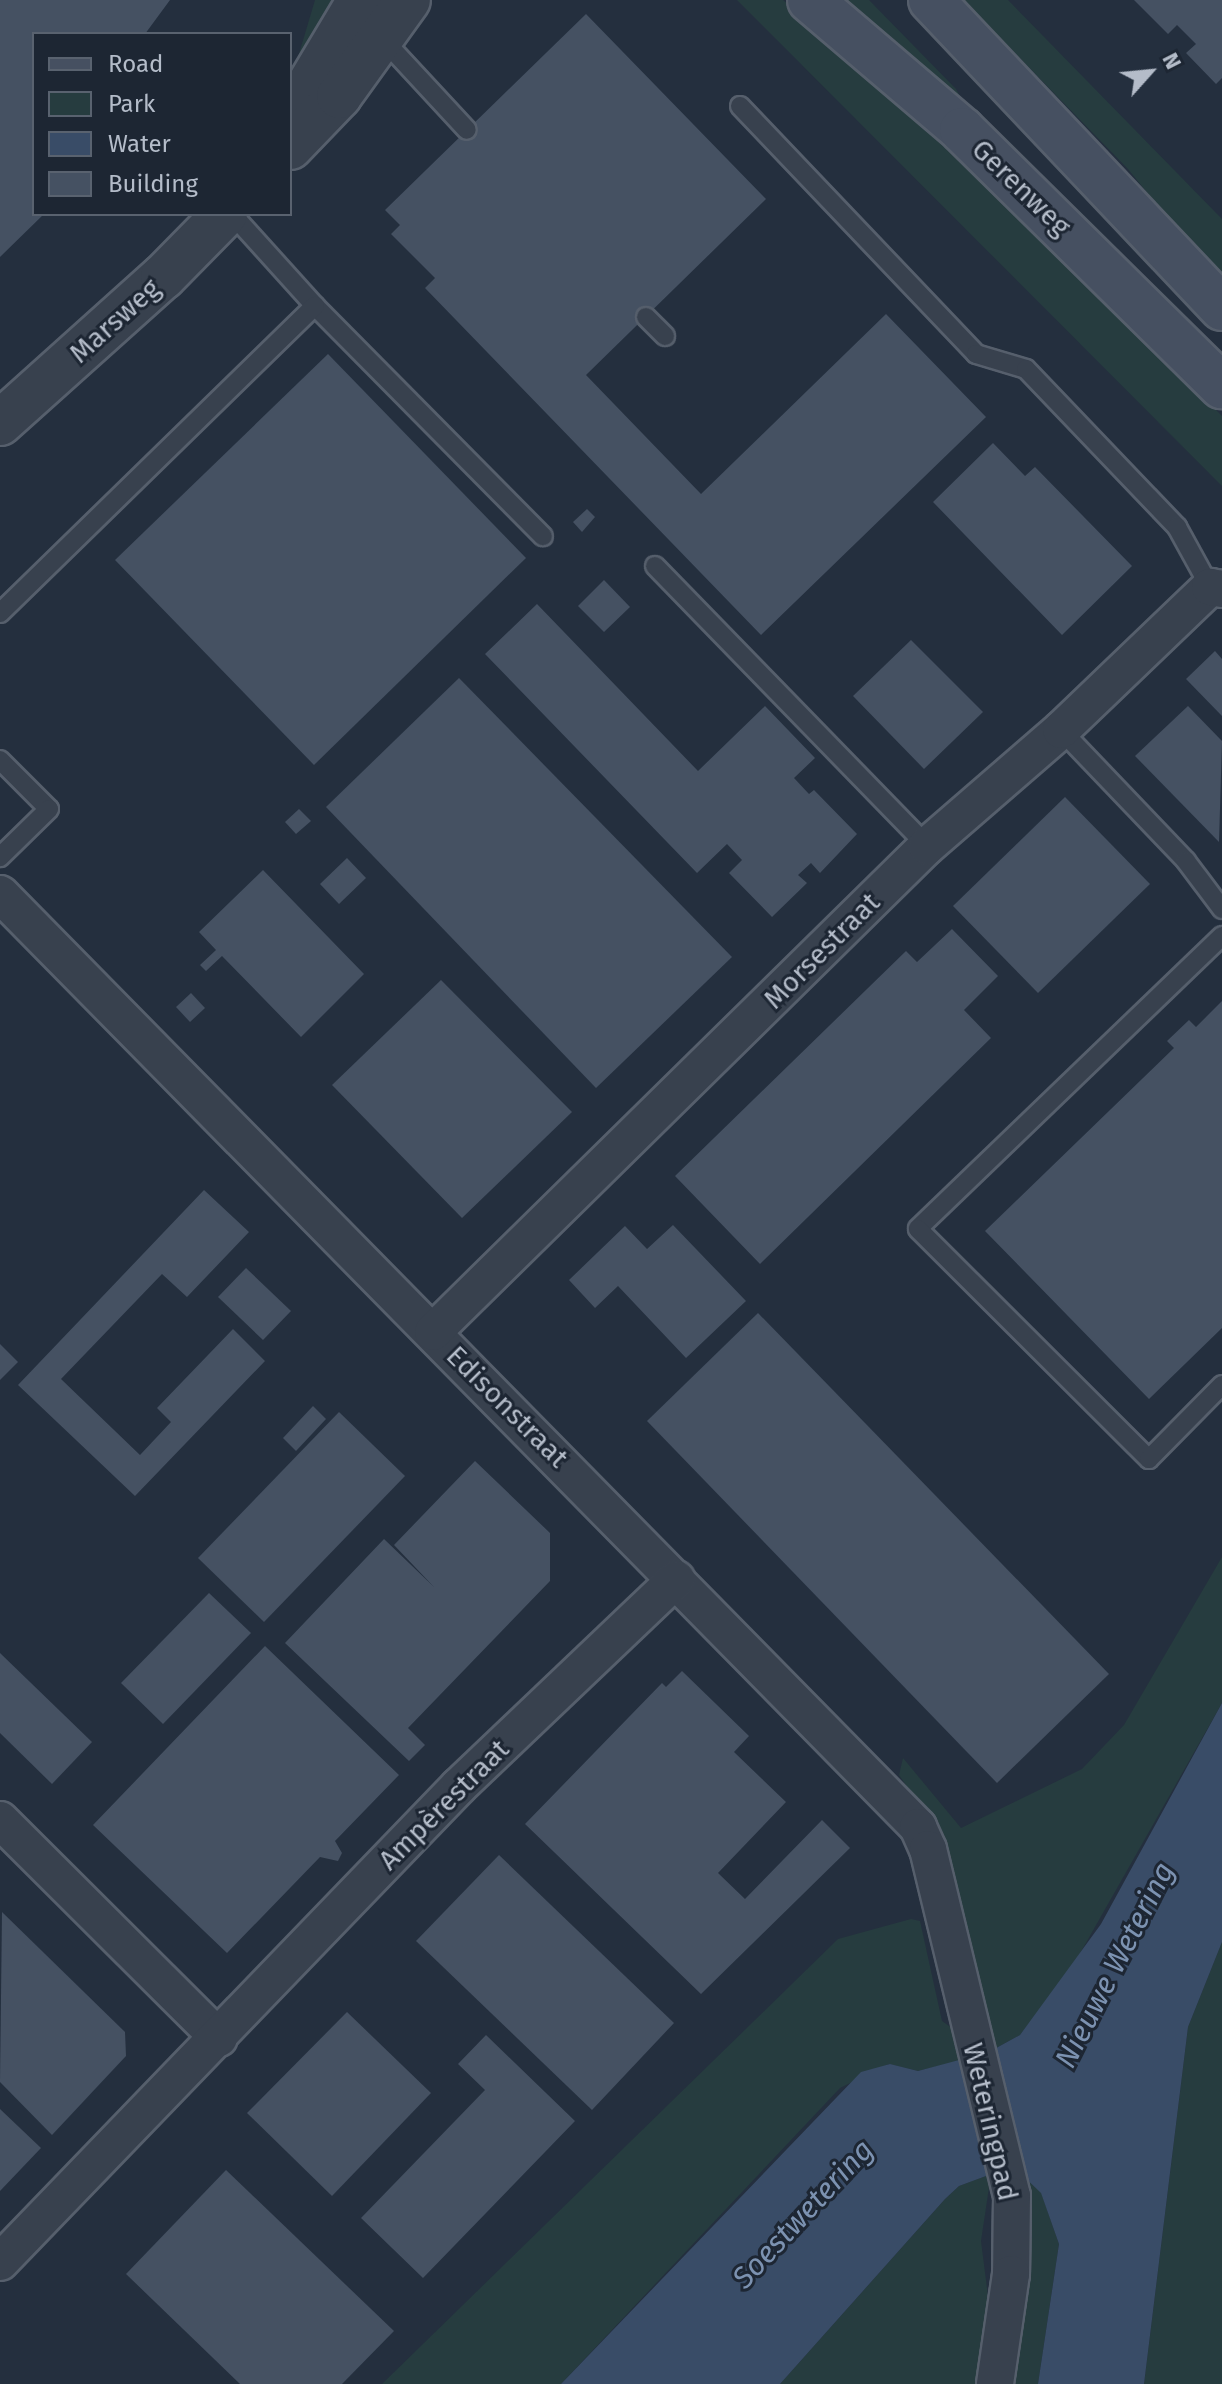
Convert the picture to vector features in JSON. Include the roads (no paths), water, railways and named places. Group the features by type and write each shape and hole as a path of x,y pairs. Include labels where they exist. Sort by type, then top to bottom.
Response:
{"main road":[{"name":"Gerenweg","path":"810,0 962,130 1222,386"},
{"path":"931,0 1222,308"}],"street":[{"path":"292,114 365,17 408,0"},
{"path":"292,145 339,96 365,17"},
{"name":"Marsweg","path":"0,423 163,277 223,216"},
{"name":"Morsestraat","path":"433,1332 927,846 1061,730 1216,588"},
{"name":"Edisonstraat","path":"0,894 918,1827 928,1849 951,1956"},
{"name":"Ampèrestraat","path":"0,2262 459,1786 676,1579"},
{"path":"0,1820 219,2038"},
{"name":"Weteringpad","path":"951,1956 1012,2196 1011,2274 995,2384"}],"lane":[{"path":"365,17 467,130"},
{"path":"740,106 976,354 1026,369 1177,527 1216,588"},
{"path":"234,216 315,306 543,536"},
{"path":"0,613 315,306"},
{"path":"646,317 665,336"},
{"path":"655,566 927,846"},
{"path":"1061,730 1186,861 1222,909"},
{"path":"0,760 49,809 0,857"},
{"path":"1222,936 918,1229 1149,1459 1222,1385"}],"water":[{"path":"1222,1703 1222,1942 1188,2027 1144,2384 1038,2384 1059,2244 1041,2193 1013,2166 959,2186 945,2199 780,2384 561,2384 861,2072 890,2064 918,2071 989,2052 1020,2035 1101,1924"}],"water label":[{"name":"Nieuwe Wetering","path":"1115,1965"},
{"name":"Soestwetering","path":"803,2214"}]}
